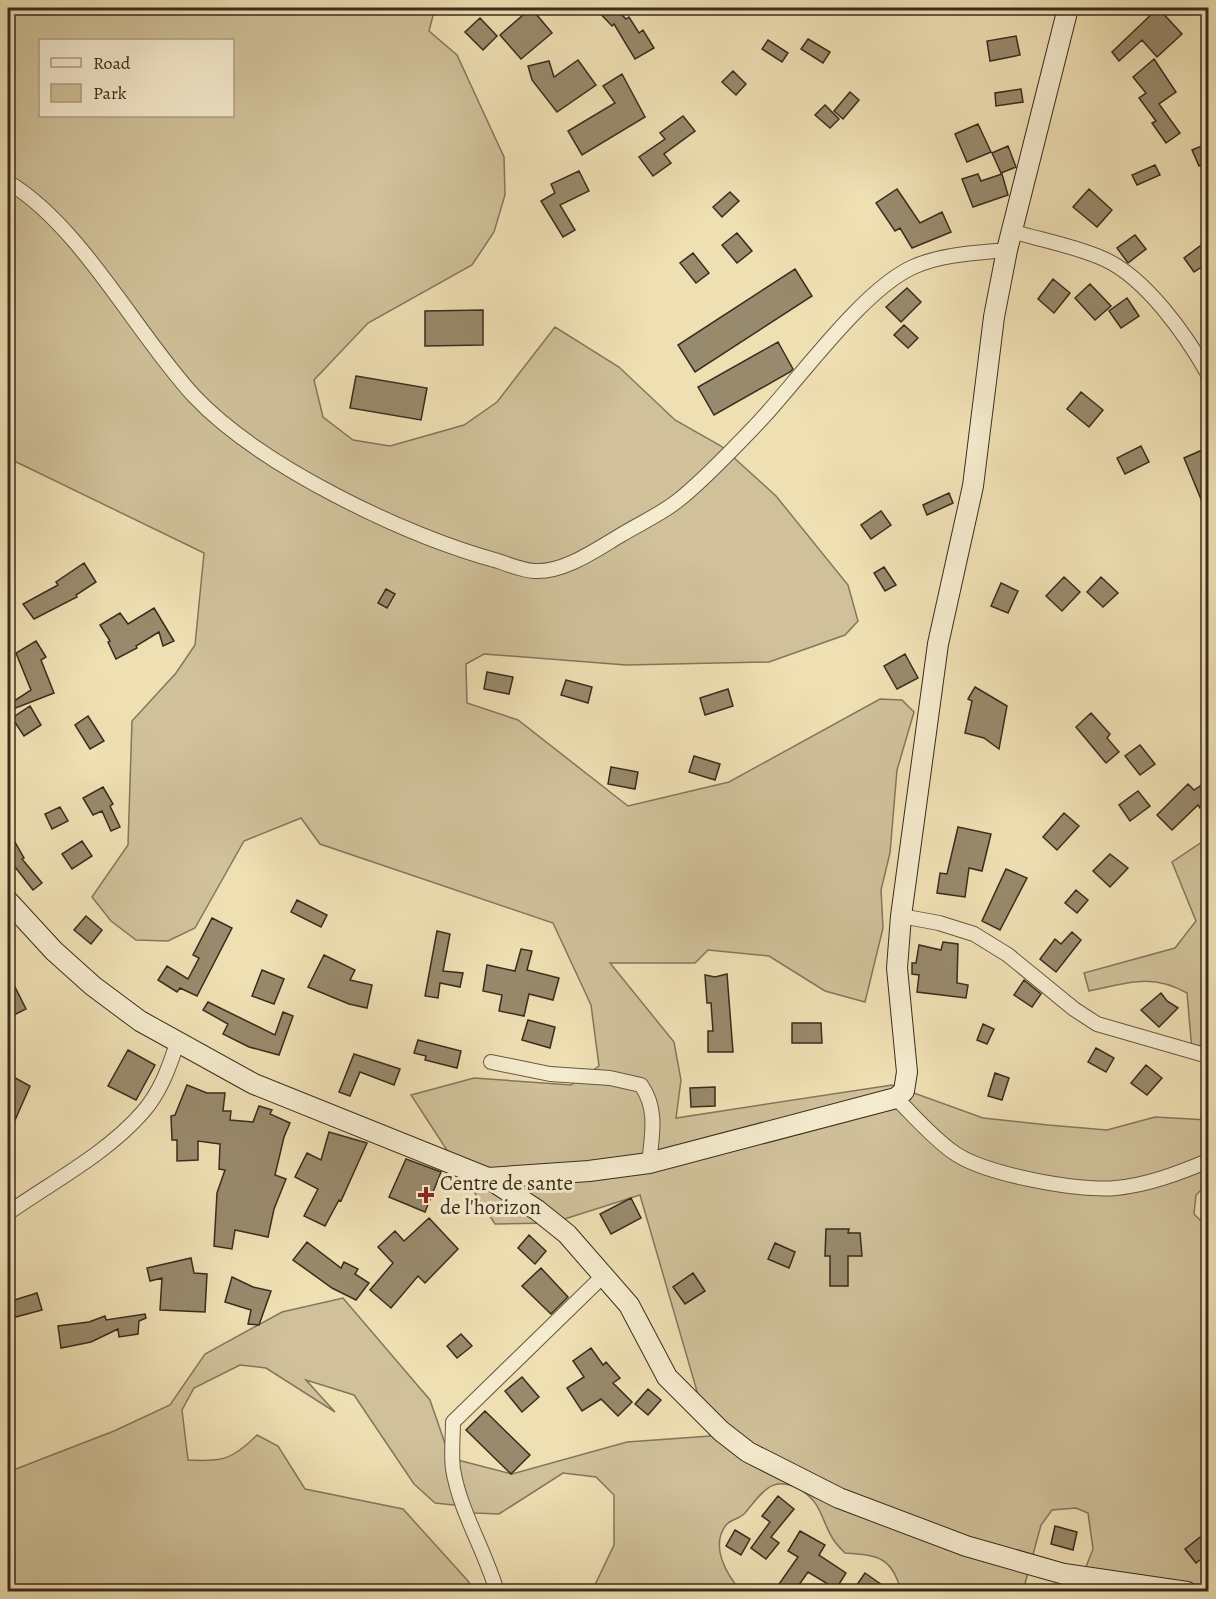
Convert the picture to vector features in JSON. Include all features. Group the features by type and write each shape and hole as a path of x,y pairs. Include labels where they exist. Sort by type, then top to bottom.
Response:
{"street":[{"path":"488,1178 589,1171 649,1163 896,1098 904,1090 907,1072 897,968 901,916 938,644 973,486 994,318 1009,240 1068,8"},
{"path":"8,182 23,191 63,230 195,396 247,441 314,483 430,540 535,571 556,568 594,550 676,502 757,424 839,332 882,288 913,267 1009,240 1105,259 1141,285 1198,355 1209,374"},
{"path":"8,901 54,951 93,986 140,1021 177,1043 255,1084 309,1108 488,1178 537,1210 567,1234 629,1305 668,1377 721,1431 748,1452 839,1498 966,1546 1064,1574 1158,1590 1187,1592"},
{"path":"901,916 939,923 974,934 1008,955 1096,1024 1209,1056"},
{"path":"8,1212 103,1147 143,1112 166,1077 177,1043"},
{"path":"491,1062 549,1074 610,1078 641,1085 650,1098 653,1120 649,1163"},
{"path":"896,1098 953,1153 1008,1175 1057,1185 1116,1189 1167,1177 1209,1161"},
{"path":"497,1592 458,1487 453,1467 453,1422 603,1276"}],"green space":[{"path":"13,8 435,8 429,31 457,55 504,157 505,195 494,232 472,265 368,323 314,380 323,417 353,440 390,446 464,425 497,402 555,327 619,367 675,420 721,446 776,496 848,585 858,621 845,635 769,662 626,665 484,654 466,664 467,703 518,720 628,806 729,782 880,699 902,700 914,712 897,770 890,853 881,890 883,928 865,1002 825,991 769,956 708,950 695,963 610,963 674,1042 681,1080 676,1118 892,1085 983,1118 1107,1130 1155,1117 1208,1120 1208,1183 1196,1195 1194,1214 1208,1228 1208,1591 1079,1591 1080,1582 1093,1549 1088,1513 1076,1508 1052,1510 1041,1525 1023,1591 901,1591 888,1565 875,1557 845,1553 833,1539 813,1500 801,1490 782,1484 763,1492 743,1515 730,1521 721,1533 719,1542 722,1560 741,1591 592,1591 614,1545 614,1495 596,1477 563,1473 499,1514 474,1513 463,1506 435,1503 414,1484 354,1395 306,1380 335,1412 266,1368 240,1365 194,1388 182,1410 188,1460 226,1458 240,1450 257,1435 278,1446 305,1489 403,1509 468,1581 474,1591 8,1592 8,1472 114,1431 170,1405 205,1354 282,1312 343,1298 430,1400 450,1458 512,1474 627,1442 710,1436 640,1195 552,1223 495,1224 411,1095 474,1078 571,1085 599,1066 591,1005 553,923 320,844 301,818 244,841 195,928 168,941 136,940 111,921 92,897 128,845 132,721 176,673 195,645 204,553 8,458 8,19"},
{"path":"1208,838 1208,1039 1192,1051 1187,993 1150,981 1089,991 1084,973 1175,948 1196,921 1172,862"}],"building":[{"path":"531,8 552,33 521,59 500,35"},
{"path":"595,8 615,8 626,19 629,17 639,33 643,30 654,48 635,59 614,24 612,26"},
{"path":"1158,8 1182,34 1157,57 1142,40 1119,61 1112,52"},
{"path":"480,18 497,36 483,50 465,32"},
{"path":"1016,36 1020,55 990,61 987,41"},
{"path":"808,39 830,52 823,63 801,49"},
{"path":"768,40 788,53 782,62 762,49"},
{"path":"1154,59 1176,92 1159,104 1180,133 1166,143 1152,123 1156,121 1139,98 1146,93 1133,77"},
{"path":"578,60 596,85 557,112 532,80 528,66 549,61 554,77"},
{"path":"733,71 746,84 736,95 722,82"},
{"path":"622,74 645,117 582,155 568,131 615,103 603,86"},
{"path":"1021,89 1023,102 996,106 995,93"},
{"path":"850,92 859,100 843,119 834,111"},
{"path":"825,105 839,119 830,128 815,115"},
{"path":"683,116 695,131 664,154 671,163 653,176 639,157 665,139 660,133"},
{"path":"978,124 991,152 967,162 955,134"},
{"path":"1209,143 1209,162 1199,166 1192,150"},
{"path":"1008,146 1016,167 1001,173 992,153"},
{"path":"1155,165 1160,175 1137,185 1132,175"},
{"path":"579,171 589,191 560,205 575,230 563,237 541,201 555,193 551,184"},
{"path":"978,174 981,181 1002,174 1008,195 973,207 962,179"},
{"path":"897,189 920,223 942,212 951,232 912,248 900,228 895,231 876,203"},
{"path":"1089,189 1112,210 1097,227 1073,207"},
{"path":"730,192 739,201 722,217 713,207"},
{"path":"737,233 752,251 737,263 722,245"},
{"path":"1135,235 1146,249 1128,263 1117,248"},
{"path":"1204,243 1209,249 1209,262 1194,272 1184,258"},
{"path":"693,253 709,273 696,283 680,263"},
{"path":"795,269 812,296 695,372 678,345"},
{"path":"1053,279 1070,293 1054,313 1038,299"},
{"path":"1090,284 1111,306 1095,320 1075,298"},
{"path":"907,288 921,302 901,322 886,307"},
{"path":"1127,298 1139,316 1121,328 1109,311"},
{"path":"483,310 483,345 425,346 425,311"},
{"path":"904,325 918,338 908,348 894,335"},
{"path":"778,342 793,369 714,415 698,387"},
{"path":"356,376 427,388 421,420 350,408"},
{"path":"1081,392 1103,410 1089,427 1067,409"},
{"path":"1141,446 1149,462 1125,474 1117,458"},
{"path":"1209,447 1209,516 1208,516 1184,458"},
{"path":"949,493 953,503 927,515 923,505"},
{"path":"881,511 891,525 871,539 861,525"},
{"path":"84,563 96,582 76,595 77,597 34,619 23,604 58,585 56,582"},
{"path":"884,567 896,585 885,591 874,573"},
{"path":"1064,577 1080,592 1062,611 1046,596"},
{"path":"1101,577 1118,593 1103,607 1087,592"},
{"path":"1001,583 1018,591 1008,613 991,606"},
{"path":"386,589 395,594 387,608 378,603"},
{"path":"154,608 174,641 163,646 159,632 136,646 137,648 116,659 108,642 110,641 100,625 120,613 128,624"},
{"path":"36,641 46,657 41,660 54,693 8,711 8,705 31,690 16,653"},
{"path":"905,654 918,678 897,689 884,666"},
{"path":"487,672 513,677 509,694 484,689"},
{"path":"566,680 592,687 588,703 561,695"},
{"path":"975,687 1007,706 999,749 984,738 965,733 972,701 968,699"},
{"path":"728,689 733,706 705,715 700,698"},
{"path":"30,706 41,725 24,736 12,718"},
{"path":"1091,713 1110,734 1107,738 1119,752 1106,763 1076,727"},
{"path":"88,716 104,741 90,749 75,725"},
{"path":"1140,745 1155,764 1140,775 1125,756"},
{"path":"694,756 720,764 715,780 689,772"},
{"path":"611,767 638,772 635,789 608,784"},
{"path":"1209,780 1209,802 1200,808 1198,805 1172,830 1157,815 1188,784 1194,790"},
{"path":"103,787 113,804 110,806 120,827 111,831 102,811 93,815 83,798"},
{"path":"1138,791 1150,806 1130,821 1119,805"},
{"path":"60,807 68,821 52,829 45,814"},
{"path":"1064,813 1079,826 1057,850 1043,837"},
{"path":"958,827 991,834 982,871 969,868 965,897 937,893 940,873 947,874"},
{"path":"8,830 24,858 22,859 42,883 33,890 8,858"},
{"path":"82,841 92,856 72,869 62,854"},
{"path":"1110,854 1128,868 1110,887 1093,871"},
{"path":"1006,869 1027,878 1000,930 982,921"},
{"path":"1076,890 1088,900 1077,913 1065,903"},
{"path":"297,900 327,915 321,927 291,912"},
{"path":"86,916 102,930 91,944 74,930"},
{"path":"212,918 232,928 197,996 180,988 177,992 158,980 167,966 188,979 199,958 193,955"},
{"path":"437,931 450,934 443,971 463,973 460,987 440,983 438,998 425,996"},
{"path":"1072,932 1081,940 1056,972 1040,959 1055,939 1061,944"},
{"path":"943,942 958,944 957,983 968,985 966,998 917,992 919,975 912,974 912,963 916,963 919,945 941,950"},
{"path":"521,949 532,951 527,970 559,978 553,1000 529,994 524,1016 499,1011 502,995 483,991 487,965 515,971"},
{"path":"324,955 355,970 350,980 372,985 367,1008 349,1004 308,987"},
{"path":"262,970 284,979 274,1004 252,996"},
{"path":"8,973 26,1009 8,1018"},
{"path":"727,974 733,1052 708,1052 708,1031 713,1031 711,1003 707,1003 705,975 715,977"},
{"path":"1024,980 1041,994 1032,1007 1014,995"},
{"path":"1161,993 1167,1001 1178,1008 1159,1027 1141,1010"},
{"path":"208,1002 275,1035 283,1012 293,1016 279,1055 249,1047 223,1034 228,1024 203,1010"},
{"path":"528,1020 555,1027 550,1048 522,1040"},
{"path":"792,1023 821,1023 822,1043 792,1043"},
{"path":"983,1024 994,1029 987,1044 977,1040"},
{"path":"418,1040 461,1051 457,1068 425,1060 426,1056 414,1053"},
{"path":"1096,1048 1114,1058 1106,1072 1088,1062"},
{"path":"128,1050 155,1065 136,1100 108,1086"},
{"path":"354,1054 400,1069 394,1085 360,1072 350,1096 339,1092"},
{"path":"1146,1065 1162,1078 1147,1095 1131,1083"},
{"path":"995,1073 1009,1078 1002,1100 988,1096"},
{"path":"8,1074 30,1086 8,1136"},
{"path":"187,1085 207,1093 225,1093 223,1111 231,1111 230,1120 253,1122 259,1106 272,1110 270,1114 290,1123 284,1137 275,1175 286,1179 274,1209 268,1237 235,1230 232,1249 214,1246 217,1193 225,1170 219,1169 220,1144 198,1141 198,1160 177,1161 177,1140 172,1140 171,1116 175,1115"},
{"path":"715,1087 715,1106 691,1107 690,1088"},
{"path":"329,1132 367,1143 341,1201 339,1200 325,1226 304,1216 318,1189 295,1177 307,1153 321,1160"},
{"path":"406,1159 441,1172 425,1212 389,1197"},
{"path":"631,1198 641,1218 611,1234 600,1214"},
{"path":"429,1218 458,1249 425,1283 418,1276 391,1308 370,1290 393,1263 378,1247 395,1231 404,1241"},
{"path":"826,1229 849,1229 848,1233 860,1233 862,1256 848,1256 848,1286 830,1286 830,1256 825,1256"},
{"path":"529,1235 546,1251 535,1264 518,1248"},
{"path":"307,1242 341,1268 344,1262 358,1269 355,1274 369,1283 356,1300 332,1288 293,1260"},
{"path":"775,1243 795,1252 789,1268 768,1259"},
{"path":"191,1258 194,1273 207,1274 205,1312 160,1310 162,1278 150,1281 147,1268"},
{"path":"541,1268 568,1297 551,1314 522,1286"},
{"path":"693,1273 705,1291 685,1304 673,1287"},
{"path":"232,1277 253,1287 271,1291 259,1325 248,1324 251,1310 225,1302"},
{"path":"37,1293 42,1310 12,1318 8,1302"},
{"path":"145,1314 146,1318 139,1321 138,1334 119,1337 118,1329 91,1342 61,1348 58,1326 89,1322 105,1316 106,1320"},
{"path":"461,1334 472,1346 457,1358 447,1346"},
{"path":"591,1348 603,1365 606,1362 620,1378 613,1383 632,1402 618,1416 601,1399 582,1411 567,1388 584,1377 573,1361"},
{"path":"522,1377 539,1397 522,1412 505,1391"},
{"path":"648,1389 661,1400 648,1415 635,1404"},
{"path":"485,1411 530,1455 511,1474 466,1430"},
{"path":"778,1496 794,1509 771,1537 779,1543 766,1559 751,1548 770,1522 762,1516"},
{"path":"1055,1526 1077,1532 1073,1550 1051,1544"},
{"path":"735,1530 750,1539 741,1555 726,1546"},
{"path":"1209,1530 1209,1553 1196,1563 1185,1549"},
{"path":"800,1531 825,1545 819,1555 846,1573 836,1589 808,1572 794,1592 784,1592 777,1587 798,1557 788,1551"},
{"path":"865,1573 892,1592 852,1592"}],"place":[{"name":"Centre de sante de l'horizon","path":"426,1195"}]}
